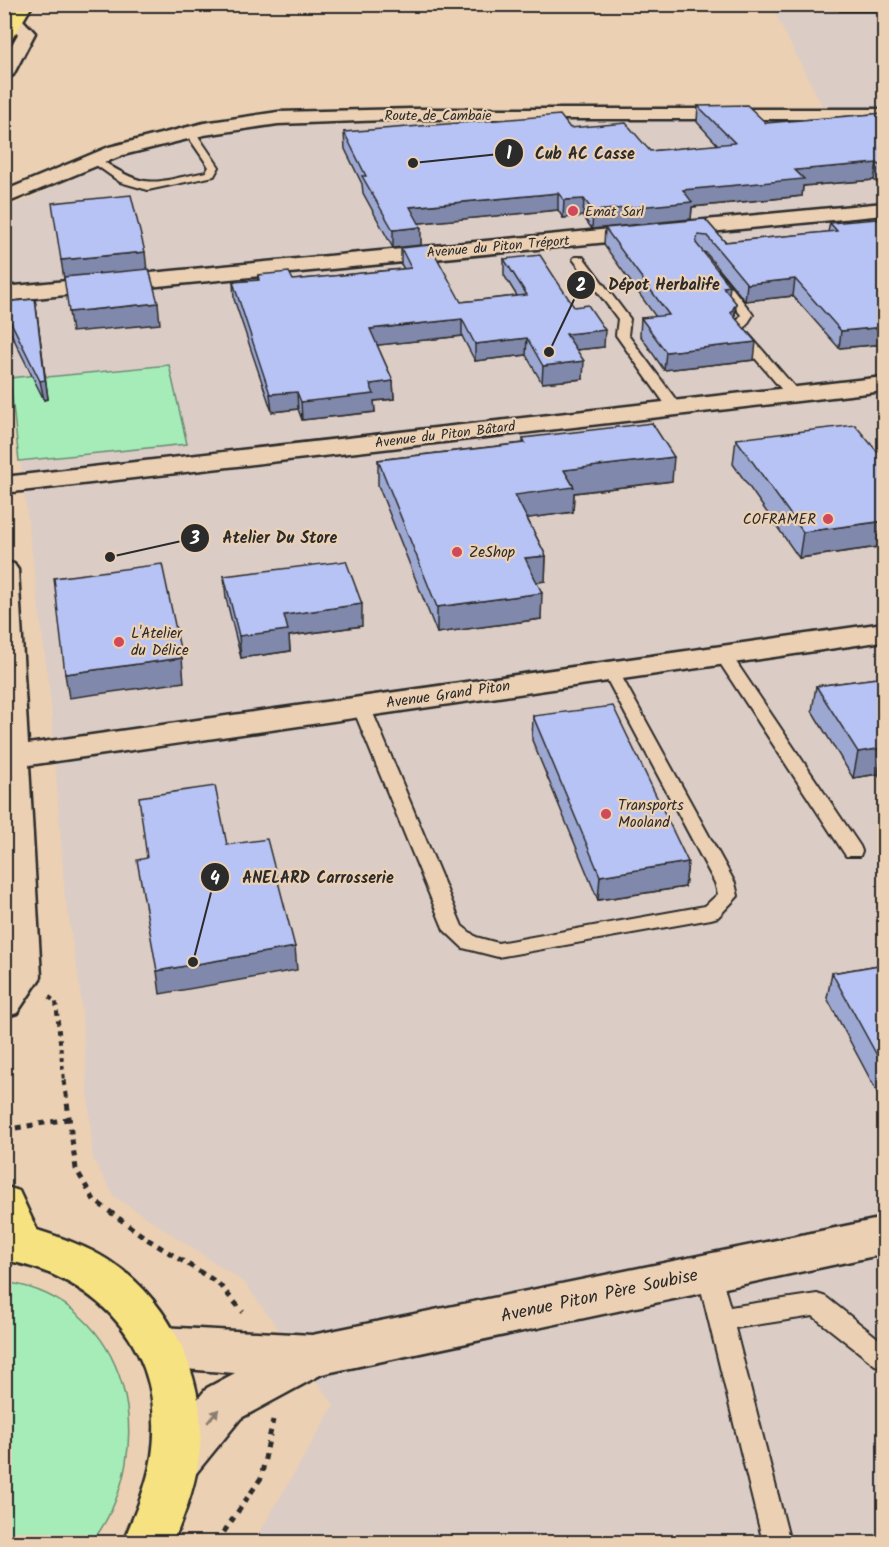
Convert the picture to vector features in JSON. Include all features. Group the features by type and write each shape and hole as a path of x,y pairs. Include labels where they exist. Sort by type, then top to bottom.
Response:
{"main road":[{"path":"4,38 25,4"},
{"path":"10,1230 104,1279 137,1309 160,1347 176,1401 176,1461 162,1515 148,1542"}],"street":[{"path":"4,75 27,33 15,21"},
{"name":"Route de Cambaie","path":"4,198 116,151 190,132 278,118 390,115 885,114"},
{"path":"4,180 44,180"},
{"name":"Avenue du Piton Tréport","path":"4,294 885,209"},
{"name":"Avenue du Piton Bâtard","path":"4,485 885,384"},
{"path":"4,570 9,633 13,990"},
{"name":"Avenue Grand Piton","path":"11,757 885,632"},
{"name":"Avenue Piton Père Soubise","path":"287,1360 885,1236"},
{"path":"160,1347 287,1360"},
{"path":"176,1461 224,1403 287,1360"}],"lane":[{"path":"840,7 885,8"},
{"path":"94,160 124,180 148,187 210,174 214,167 190,132"},
{"path":"579,259 624,319 622,335 675,408"},
{"path":"707,265 747,315 737,329 793,394"},
{"path":"722,654 853,851"},
{"path":"361,706 454,930 470,943 498,950 711,912 728,896 725,883 610,670"},
{"path":"710,1273 777,1542"},
{"path":"721,1319 817,1305 885,1357"}],"path":[{"path":"13,990 56,1002 68,1119 76,1169 94,1200 147,1239 218,1283 287,1360 261,1479 217,1542"},
{"path":"4,1130 68,1119"}],"shaded area":[{"path":"771,5 884,5 884,1542 254,1542 334,1405 245,1283 114,1196 93,1159 80,987 65,896 51,703 10,378 4,210 131,151 185,138 297,125 841,119 822,106"}],"green space":[{"path":"169,365 187,444 19,461 10,378 45,374 47,377"},
{"path":"5,1282 48,1295 82,1318 106,1348 122,1384 128,1424 126,1465 114,1505 92,1542 5,1542"}],"building":[{"path":"747,105 766,123 885,113 885,169 877,163 795,170 804,179 683,190 692,202 593,211 584,199 564,200 558,193 410,207 421,227 393,230 362,176 366,176 344,132 560,115 570,128 626,123 650,151 735,143 698,106"},
{"path":"131,195 145,252 61,260 52,203"},
{"path":"705,219 725,242 837,231 830,223 877,219 885,225 885,327 841,331 795,279 747,284 707,236 698,235 696,243 730,286 723,287 736,303 731,313 756,342 666,352 641,318 669,315 605,228"},
{"path":"430,245 461,302 527,295 504,259 540,255 574,307 588,305 605,330 566,334 584,361 543,366 527,338 475,344 462,319 370,329 393,381 370,384 374,394 301,402 297,392 270,394 233,282 259,280 258,275 289,272 293,280 411,268 401,248"},
{"path":"149,269 158,303 69,312 64,277"},
{"path":"35,299 45,380 40,381 4,308 4,302"},
{"path":"652,423 674,457 564,470 574,487 515,495 546,556 525,558 542,593 437,607 378,460 525,443 523,438"},
{"name":"COFRAMER","path":"855,425 885,461 885,521 803,532 736,439"},
{"path":"346,561 362,604 284,615 288,630 239,636 224,576"},
{"name":"L'Atelier du Délice","path":"162,564 182,658 65,674 54,578"},
{"path":"885,677 885,750 883,748 858,752 816,686"},
{"name":"Transports Mooland","path":"613,706 688,862 600,876 533,716"},
{"path":"215,786 227,845 267,839 295,947 157,971 137,860 147,858 139,797"},
{"path":"885,964 885,1070 832,973"}],"place":[{"name":"Cub AC Casse","path":"413,163"},
{"name":"Emat Sarl","path":"573,211"},
{"name":"Dépot Herbalife","path":"549,352"},
{"name":"COFRAMER","path":"828,519"},
{"name":"ZeShop","path":"457,552"},
{"name":"Atelier Du Store","path":"110,557"},
{"name":"L'Atelier du Délice","path":"119,642"},
{"name":"Transports Mooland","path":"606,814"},
{"name":"ANELARD Carrosserie","path":"193,962"}]}
